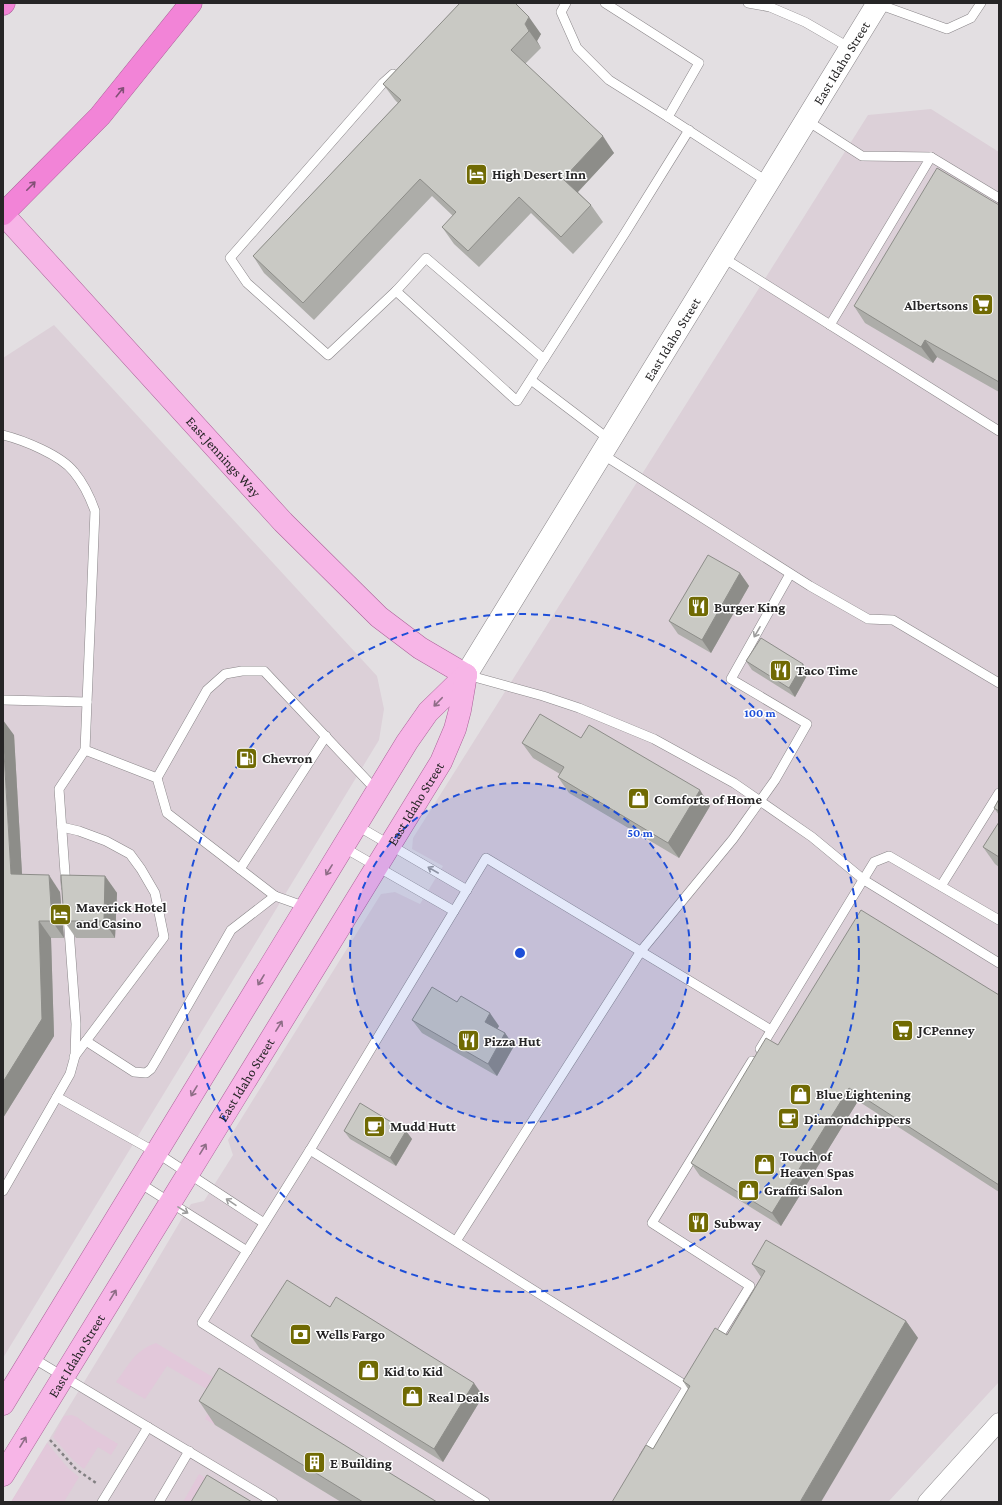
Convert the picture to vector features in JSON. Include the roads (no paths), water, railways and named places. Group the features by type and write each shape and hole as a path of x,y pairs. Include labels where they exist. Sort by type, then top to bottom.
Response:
{"highway":[{"path":"3,214 100,116 191,3"}],"main road":[{"name":"East Jennings Way","path":"3,214 283,522 367,606 420,648 466,675"},
{"name":"East Idaho Street","path":"3,1404 421,721 428,712 466,675"},
{"name":"East Idaho Street","path":"3,1475 441,762 455,729 466,675"}],"street":[{"name":"East Idaho Street","path":"466,675 878,3"},
{"path":"927,1502 999,1422"}],"lane":[{"path":"566,3 561,12 577,48 609,80 668,116 768,182"},
{"path":"605,3 699,63 668,116"},
{"path":"748,3 770,7 805,22 850,48"},
{"path":"878,3 948,29 971,18 981,3"},
{"path":"400,67 378,89 230,258 247,283 328,355 396,291 426,258 544,359"},
{"path":"806,120 862,156 931,157 999,198"},
{"path":"396,291 517,401 625,233 688,130"},
{"path":"830,325 931,157"},
{"path":"722,258 999,431"},
{"path":"530,380 606,447 790,574 868,618 893,620 999,683"},
{"path":"3,435 33,444 61,461 73,471 87,491 95,511 85,750 59,789 76,1024 74,1057 70,1074 3,1191"},
{"path":"456,1242 641,951 733,839 776,780 807,724 731,679 790,574"},
{"path":"306,907 275,896 167,813 157,778 207,690 225,674 242,671 264,671 377,791"},
{"path":"466,675 580,708 654,740 734,783 812,838 864,880 999,963"},
{"path":"3,700 87,702"},
{"path":"240,869 326,736"},
{"path":"85,750 157,778"},
{"path":"941,886 999,793"},
{"path":"356,825 467,890"},
{"path":"62,827 79,831 106,841 130,854 155,893 164,937 74,1057"},
{"path":"343,847 454,911"},
{"path":"713,1346 750,1286 652,1223 874,862 888,856 999,920"},
{"path":"485,1502 202,1323 310,1150 486,858 772,1030"},
{"path":"86,1041 134,1072 146,1073 151,1069 157,1059 231,930 275,896"},
{"path":"57,1097 156,1152 264,1223"},
{"path":"310,1150 688,1387"},
{"path":"138,1182 247,1251"},
{"path":"32,1357 273,1502"},
{"path":"640,1464 696,1373"},
{"path":"102,1502 148,1427"},
{"path":"159,1502 189,1451"}],"place":[{"name":"High Desert Inn","path":"476,174"},
{"name":"Albertsons","path":"983,305"},
{"name":"Burger King","path":"699,607"},
{"name":"Taco Time","path":"780,670"},
{"name":"Chevron","path":"247,758"},
{"name":"Comforts of Home","path":"639,799"},
{"name":"Maverick Hotel and Casino","path":"60,915"},
{"name":"JCPenney","path":"902,1030"},
{"name":"Pizza Hut","path":"469,1041"},
{"name":"Blue Lightening","path":"801,1094"},
{"name":"Diamondchippers","path":"788,1119"},
{"name":"Mudd Hutt","path":"374,1126"},
{"name":"Touch of Heaven Spas","path":"765,1164"},
{"name":"Graffiti Salon","path":"749,1190"},
{"name":"Subway","path":"699,1223"},
{"name":"Wells Fargo","path":"300,1334"},
{"name":"Kid to Kid","path":"368,1371"},
{"name":"Real Deals","path":"412,1397"},
{"name":"E Building","path":"315,1463"}]}
